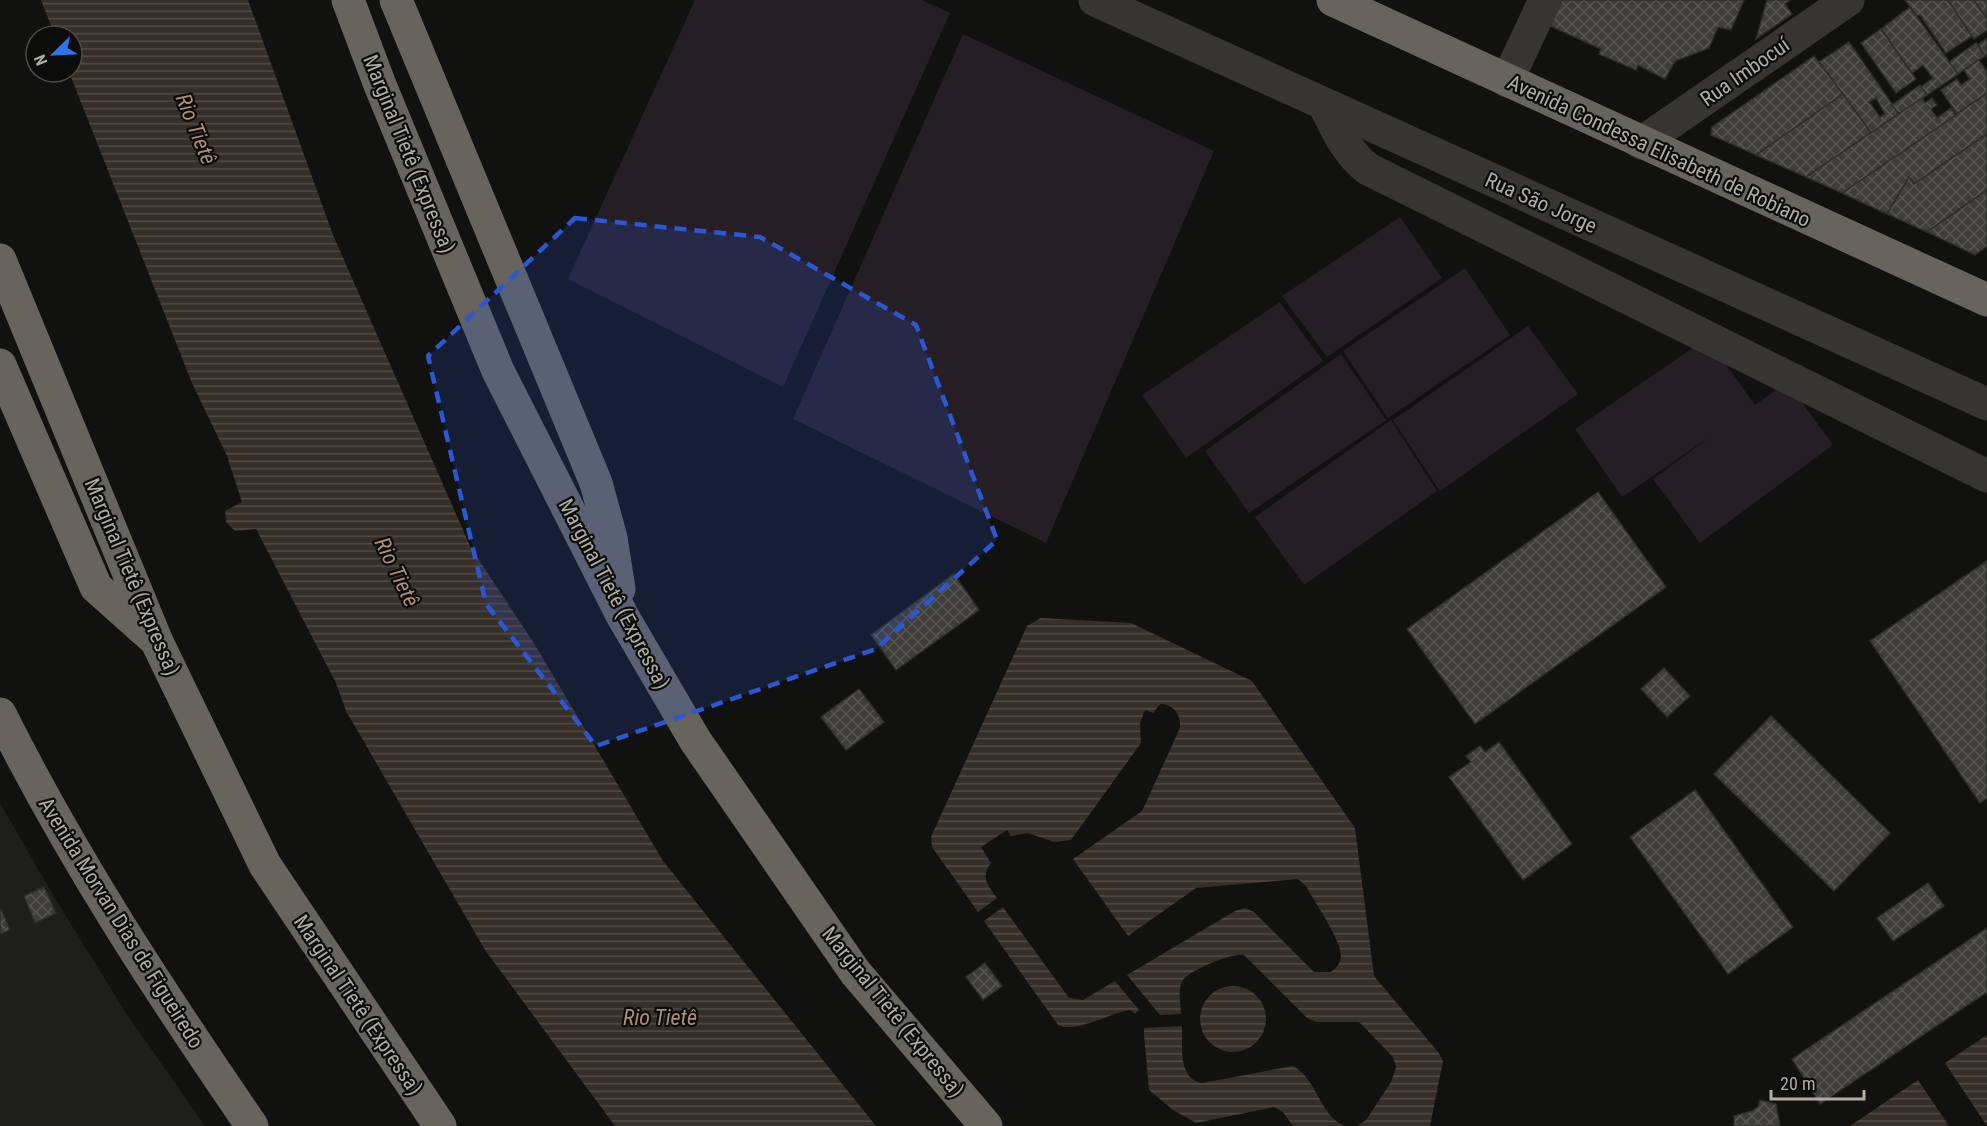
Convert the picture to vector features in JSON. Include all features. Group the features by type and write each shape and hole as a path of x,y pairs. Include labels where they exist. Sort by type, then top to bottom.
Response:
{"highway":[{"name":"Marginal Tietê (Expressa)","path":"348,0 380,85 498,371 622,615 695,740 855,972 986,1126"},
{"path":"396,0 596,483 611,537 622,615"},
{"name":"Avenida Condessa Elisabeth de Robiano","path":"1352,4 1507,81 1987,300"},
{"name":"Marginal Tietê (Expressa)","path":"0,260 157,642 265,865 440,1126"},
{"path":"0,365 96,587 157,642"},
{"name":"Avenida Morvan Dias de Figueiredo","path":"0,714 42,798 157,988 252,1126"}],"street":[{"name":"Rua São Jorge","path":"1095,0 1987,404"},
{"path":"1507,81 1545,0"},
{"name":"Rua Imbocuí","path":"1641,143 1848,0"},
{"path":"1325,105 1344,144 1354,158 1368,169 1987,476"}],"highlighted area":[{"path":"575,218 760,237 916,325 997,540 876,649 596,746 486,604 428,356"}],"shaded area":[{"path":"695,0 922,0 950,13 783,387 568,279"},
{"path":"963,34 1214,151 1046,543 793,419"},
{"path":"1400,217 1442,278 1327,357 1282,296"},
{"path":"1465,268 1510,335 1388,418 1343,351"},
{"path":"1280,302 1323,361 1186,458 1142,395"},
{"path":"1528,326 1578,394 1440,491 1393,420"},
{"path":"1707,338 1755,405 1787,382 1833,445 1700,543 1653,479 1710,437 1622,497 1575,429"},
{"path":"1341,354 1386,420 1249,513 1205,451"},
{"path":"1391,420 1437,491 1304,585 1255,517"},
{"path":"0,803 59,905 126,1013 205,1126 0,1126"}],"water":[{"name":"Rio Tietê","path":"41,0 248,0 333,235 471,548 535,645 663,861 876,1126 615,1126 485,950 346,711 336,683 256,529 235,531 226,522 225,511 242,502 227,456 192,383 74,84 84,84 84,24 50,24"},
{"path":"1041,618 1131,623 1252,681 1355,828 1374,976 1443,1061 1430,1126 1357,1126 1366,1120 1391,1082 1396,1067 1393,1057 1359,1022 1317,1022 1307,1018 1244,955 1222,959 1187,976 1180,988 1181,1014 1160,1015 1127,975 1235,911 1245,908 1254,912 1314,972 1331,972 1338,966 1341,957 1337,941 1327,921 1306,886 1298,879 1196,888 1128,936 1073,859 1142,811 1180,728 1176,711 1165,704 1160,704 1153,713 1145,710 1140,723 1141,743 1071,840 1054,842 1028,833 1011,836 1007,830 981,847 991,863 986,873 986,881 997,898 978,912 932,847 931,837 1027,626"},
{"path":"1003,907 1069,998 1083,1000 1115,981 1139,1010 1135,1014 1130,1010 1073,1027 1058,1025 984,921"},
{"path":"1233,986 1246,989 1256,996 1263,1006 1266,1019 1263,1032 1256,1042 1246,1049 1233,1052 1220,1049 1210,1042 1203,1032 1200,1019 1203,1006 1210,996 1220,989"},
{"path":"1182,1026 1183,1060 1188,1075 1194,1080 1202,1083 1293,1066 1308,1079 1330,1115 1345,1126 1293,1126 1283,1112 1274,1107 1196,1123 1173,1110 1149,1090 1144,1028"},
{"path":"1987,1035 1987,1126 1945,1063"},
{"path":"1918,1080 1949,1126 1850,1126"}],"building":[{"path":"1562,0 1744,0 1731,30 1718,27 1709,48 1675,61 1665,79 1638,65 1636,70 1599,54 1601,49 1550,26"},
{"path":"1767,0 1790,0 1785,4 1792,14 1756,39"},
{"path":"1905,0 1948,0 1972,36 1946,53 1920,15 1917,16"},
{"path":"1948,0 1974,0 1987,19 1987,30 1974,39"},
{"path":"1974,0 1987,0 1987,19"},
{"path":"1910,7 1958,74 1927,95 1921,87 1933,78 1923,65 1912,73 1881,29"},
{"path":"1881,29 1916,79 1896,93 1861,43"},
{"path":"1987,38 1987,54 1985,56 1978,45"},
{"path":"1849,42 1899,114 1871,133 1819,62","holes":["1876,98 1885,114 1880,117 1869,102"]},
{"path":"1976,43 1985,56 1958,74 1949,62"},
{"path":"1814,56 1843,94 1756,155 1711,135 1712,127"},
{"path":"1979,60 1987,72 1987,93 1957,114 1941,90 1957,79 1961,85 1970,79 1964,70"},
{"path":"1920,85 1927,95 1899,114 1892,105"},
{"path":"1987,93 1987,134 1914,184 1909,177 1887,214 1842,193"},
{"path":"1843,94 1871,133 1806,177 1756,155"},
{"path":"1922,98 1925,103 1932,98 1937,105 1931,109 1937,118 1951,108 1956,115 1842,193 1806,177"},
{"path":"1987,134 1987,190 1927,232 1887,214 1909,177 1914,184"},
{"path":"1987,190 1987,246 1975,255 1927,232"},
{"path":"1598,492 1666,587 1475,724 1407,629"},
{"path":"1987,561 1987,798 1980,803 1870,641"},
{"path":"954,574 979,610 896,670 871,635"},
{"path":"1664,668 1690,696 1667,717 1641,689"},
{"path":"859,689 884,722 846,750 821,717"},
{"path":"1771,716 1890,833 1834,891 1714,774"},
{"path":"1499,742 1572,844 1523,880 1449,777 1471,762 1466,756 1480,746 1485,752"},
{"path":"1695,790 1793,927 1728,974 1630,837"},
{"path":"1928,883 1944,906 1893,941 1877,918"},
{"path":"44,887 56,913 35,923 24,896"},
{"path":"0,910 10,930 0,934"},
{"path":"1987,928 1987,992 1820,1104 1792,1059"},
{"path":"985,963 1002,986 983,1000 966,977"},
{"path":"1760,1100 1776,1104 1780,1126 1734,1126 1734,1116 1752,1111 1758,1107"}]}
